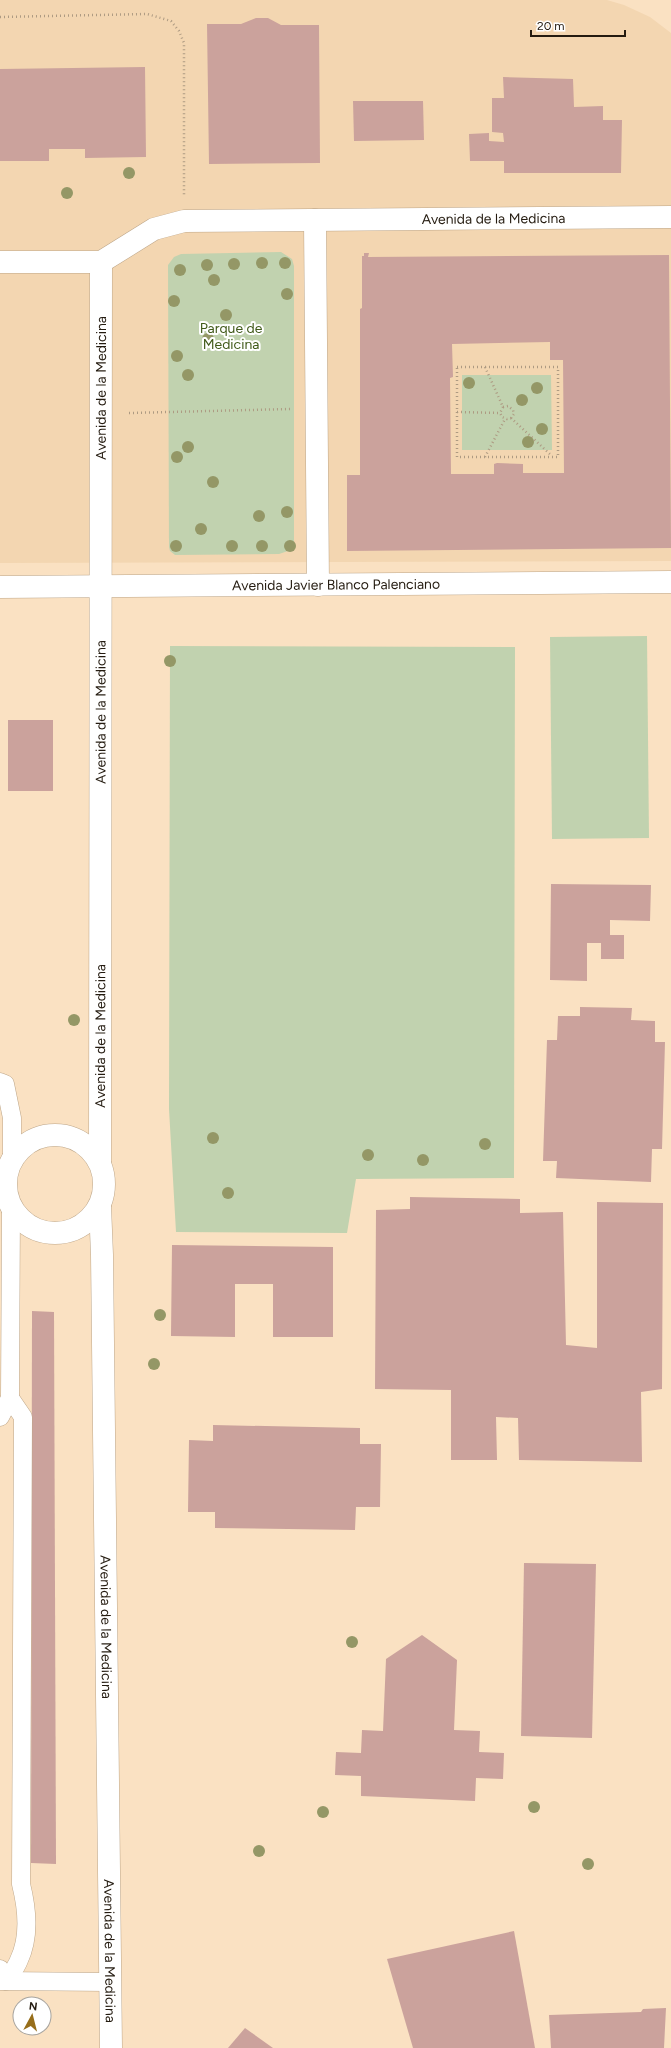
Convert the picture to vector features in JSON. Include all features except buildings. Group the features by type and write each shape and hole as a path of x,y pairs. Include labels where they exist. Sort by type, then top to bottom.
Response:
{"street":[{"name":"Avenida de la Medicina","path":"100,1162 101,262 154,229 184,221 671,217"},
{"path":"316,220 318,585"},
{"path":"0,262 101,262"},
{"name":"Avenida Javier Blanco Palenciano","path":"0,587 671,582"},
{"path":"48,1135 64,1135 78,1140 91,1149 100,1162 104,1176 105,1191 100,1206 92,1218 79,1228 64,1233 48,1234 33,1228 20,1220 11,1207 6,1192 6,1176 12,1161 21,1149 33,1140 48,1135"},
{"name":"Avenida de la Medicina","path":"100,1206 103,1270 111,2048"}],"lane":[{"path":"0,1082 4,1084 6,1118 12,1161"},
{"path":"0,1417 5,1398 11,1207"},
{"path":"2,1977 19,1960 24,1940 26,1910 21,1884 23,1417 5,1398"},
{"path":"2,1977 110,1982"}],"path":[{"path":"0,17 147,14 171,21 179,31 184,43 184,221"},
{"path":"457,367 485,367 558,367 558,457 458,457 457,367"},
{"path":"485,367 503,407"},
{"path":"503,407 508,406 514,410 511,418"},
{"path":"500,413 503,407"},
{"path":"100,413 317,409"},
{"path":"457,412 500,413"},
{"path":"500,413 505,419"},
{"path":"511,418 552,456"},
{"path":"505,419 511,418"},
{"path":"485,457 505,419"}],"shaded area":[{"path":"0,0 607,0 624,5 650,17 671,33 671,561 0,563"}],"green space":[{"name":"Parque de Medicina","path":"281,252 292,259 294,266 294,543 288,551 279,554 175,555 170,551 169,547 168,265 174,257 181,254"},
{"path":"462,375 551,375 552,450 462,450"},
{"path":"647,636 649,838 552,839 550,637"},
{"path":"170,646 515,647 514,1178 356,1179 347,1233 176,1232 169,1109"}]}
